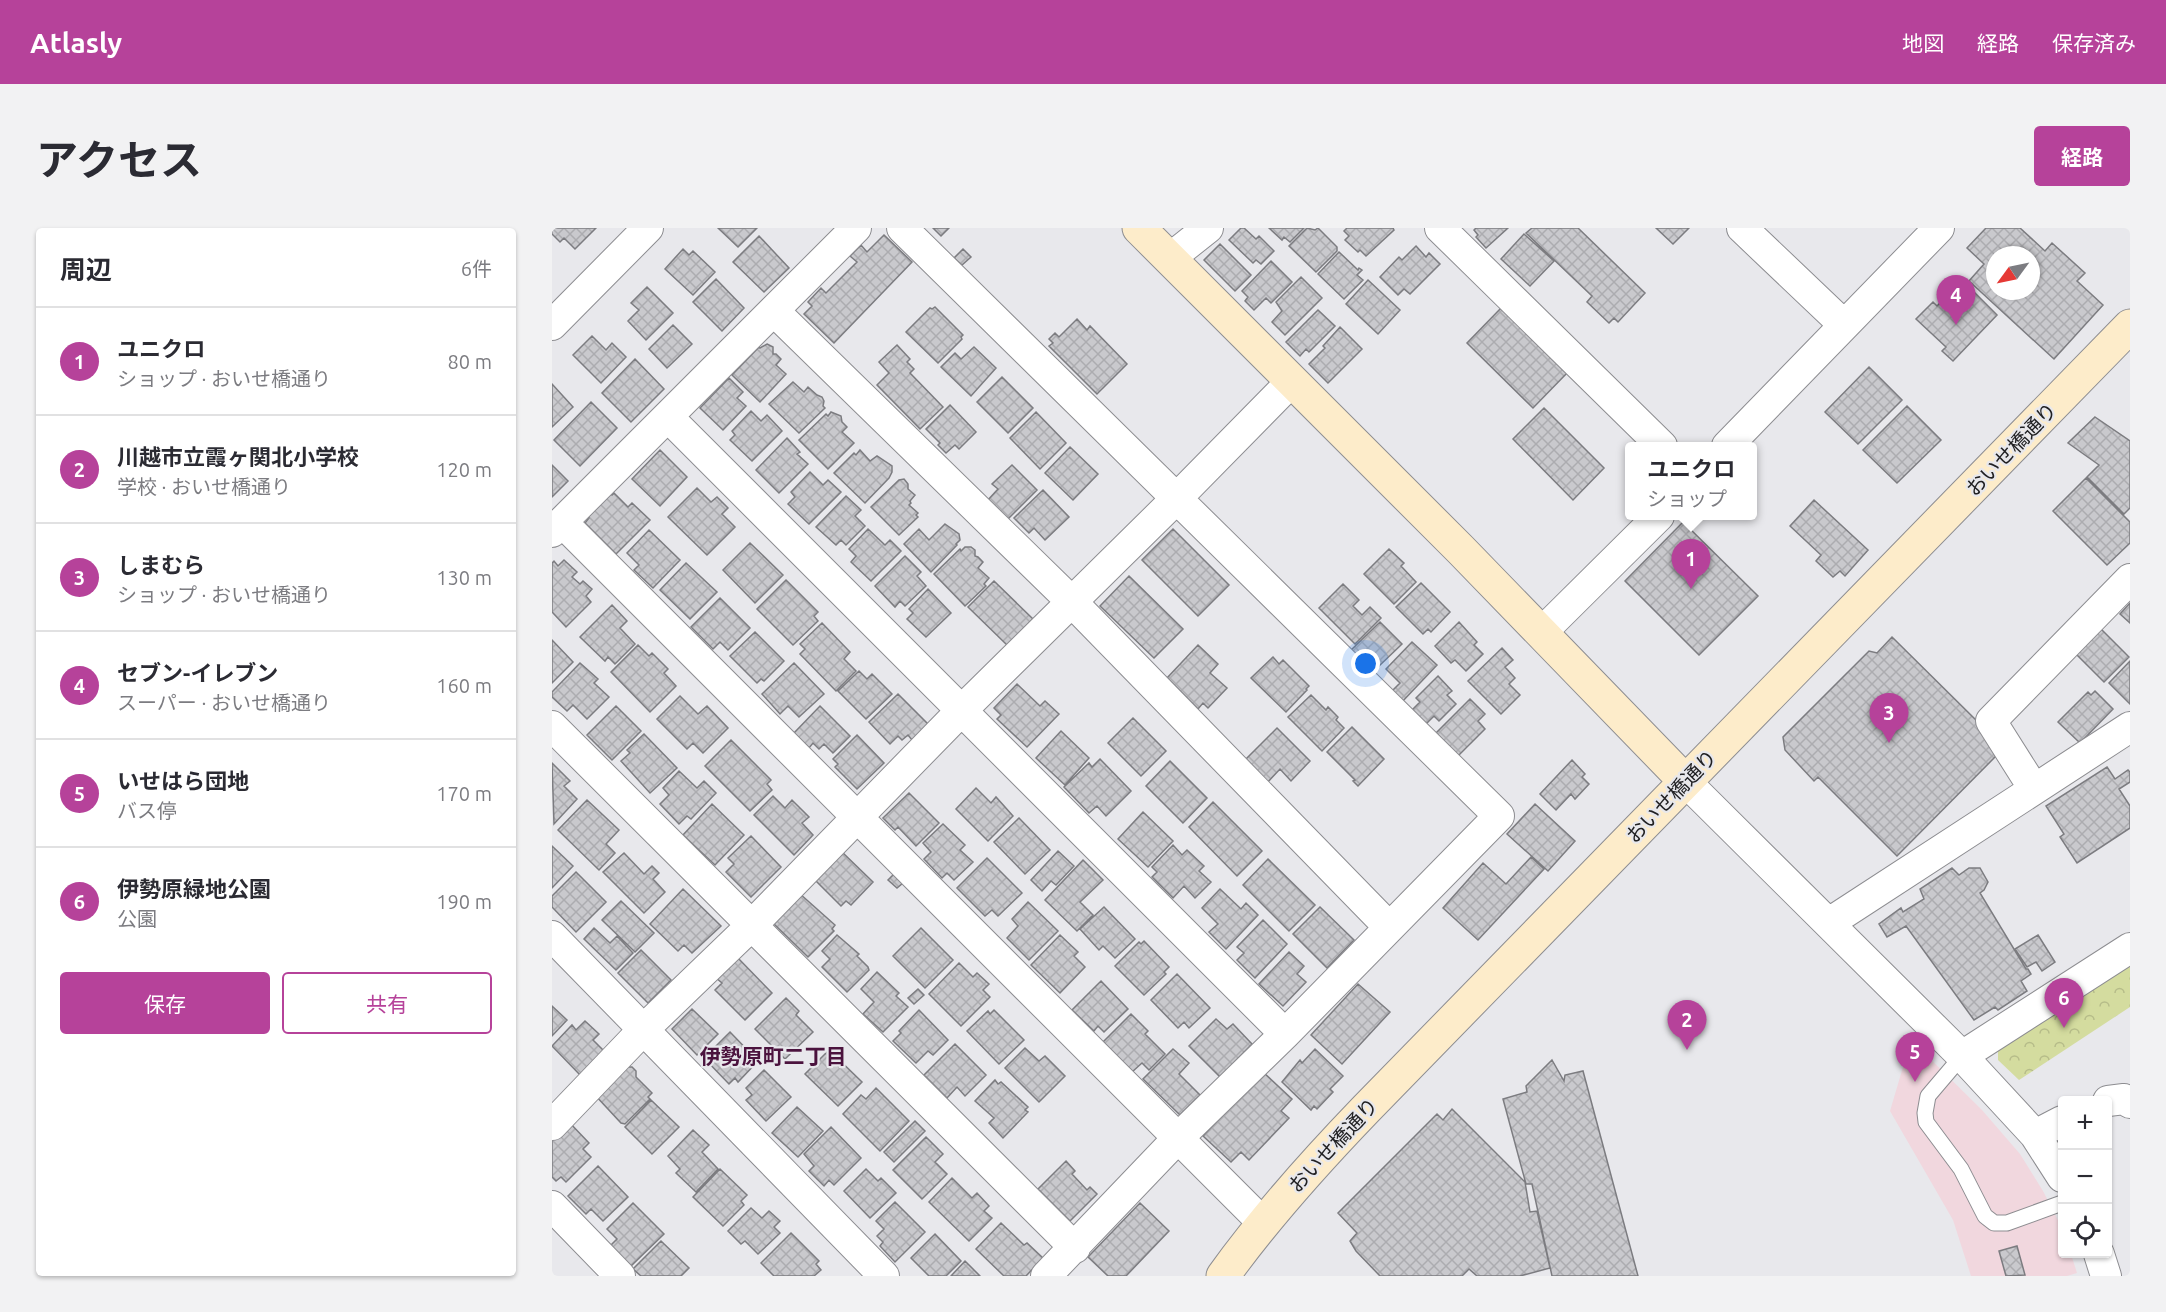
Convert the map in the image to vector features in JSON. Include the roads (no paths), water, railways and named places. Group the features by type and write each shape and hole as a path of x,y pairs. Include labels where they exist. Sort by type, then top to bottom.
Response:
{"street":[{"path":"552,325 648,228"},
{"path":"856,228 557,527 856,818 1263,1223"},
{"path":"902,228 1499,816 1177,1139 1046,1276"},
{"path":"1139,228 1685,781 1962,1056 2035,1135 2058,1170"},
{"path":"1169,260 1209,228"},
{"path":"1440,228 1657,442"},
{"path":"1742,228 1844,325"},
{"path":"1732,442 1939,228"},
{"path":"774,310 1072,602 1389,927"},
{"name":"おいせ橋通り","path":"1223,1276 1263,1223 1312,1166 1366,1109 2130,326"},
{"path":"552,1125 644,1029 753,925 961,711 1292,381"},
{"path":"668,417 1284,1034"},
{"path":"1541,633 1655,520"},
{"path":"2034,789 1991,721 2130,579"},
{"path":"552,726 1075,1248"},
{"path":"1829,922 2130,727"},
{"path":"552,936 884,1276"},
{"path":"1962,1056 2130,948"},
{"path":"2112,1101 2124,1100 2130,1103"},
{"path":"2035,1135 2058,1123"},
{"path":"552,1206 620,1276"},
{"path":"2100,1258 2106,1276"}],"lane":[{"path":"1962,1056 1928,1096 1924,1113 1926,1122 1961,1169 1985,1216 1994,1223 2007,1223 2059,1204"}],"place":[{"name":"セブン-イレブン","path":"1956,325"},
{"name":"ユニクロ","path":"1691,589"},
{"name":"しまむら","path":"1889,743"},
{"name":"伊勢原緑地公園","path":"2064,1028"},
{"name":"川越市立霞ヶ関北小学校","path":"1687,1050"},
{"name":"いせはら団地","path":"1915,1082"}],"district":[{"name":"伊勢原町二丁目","path":"773,1056"}]}
